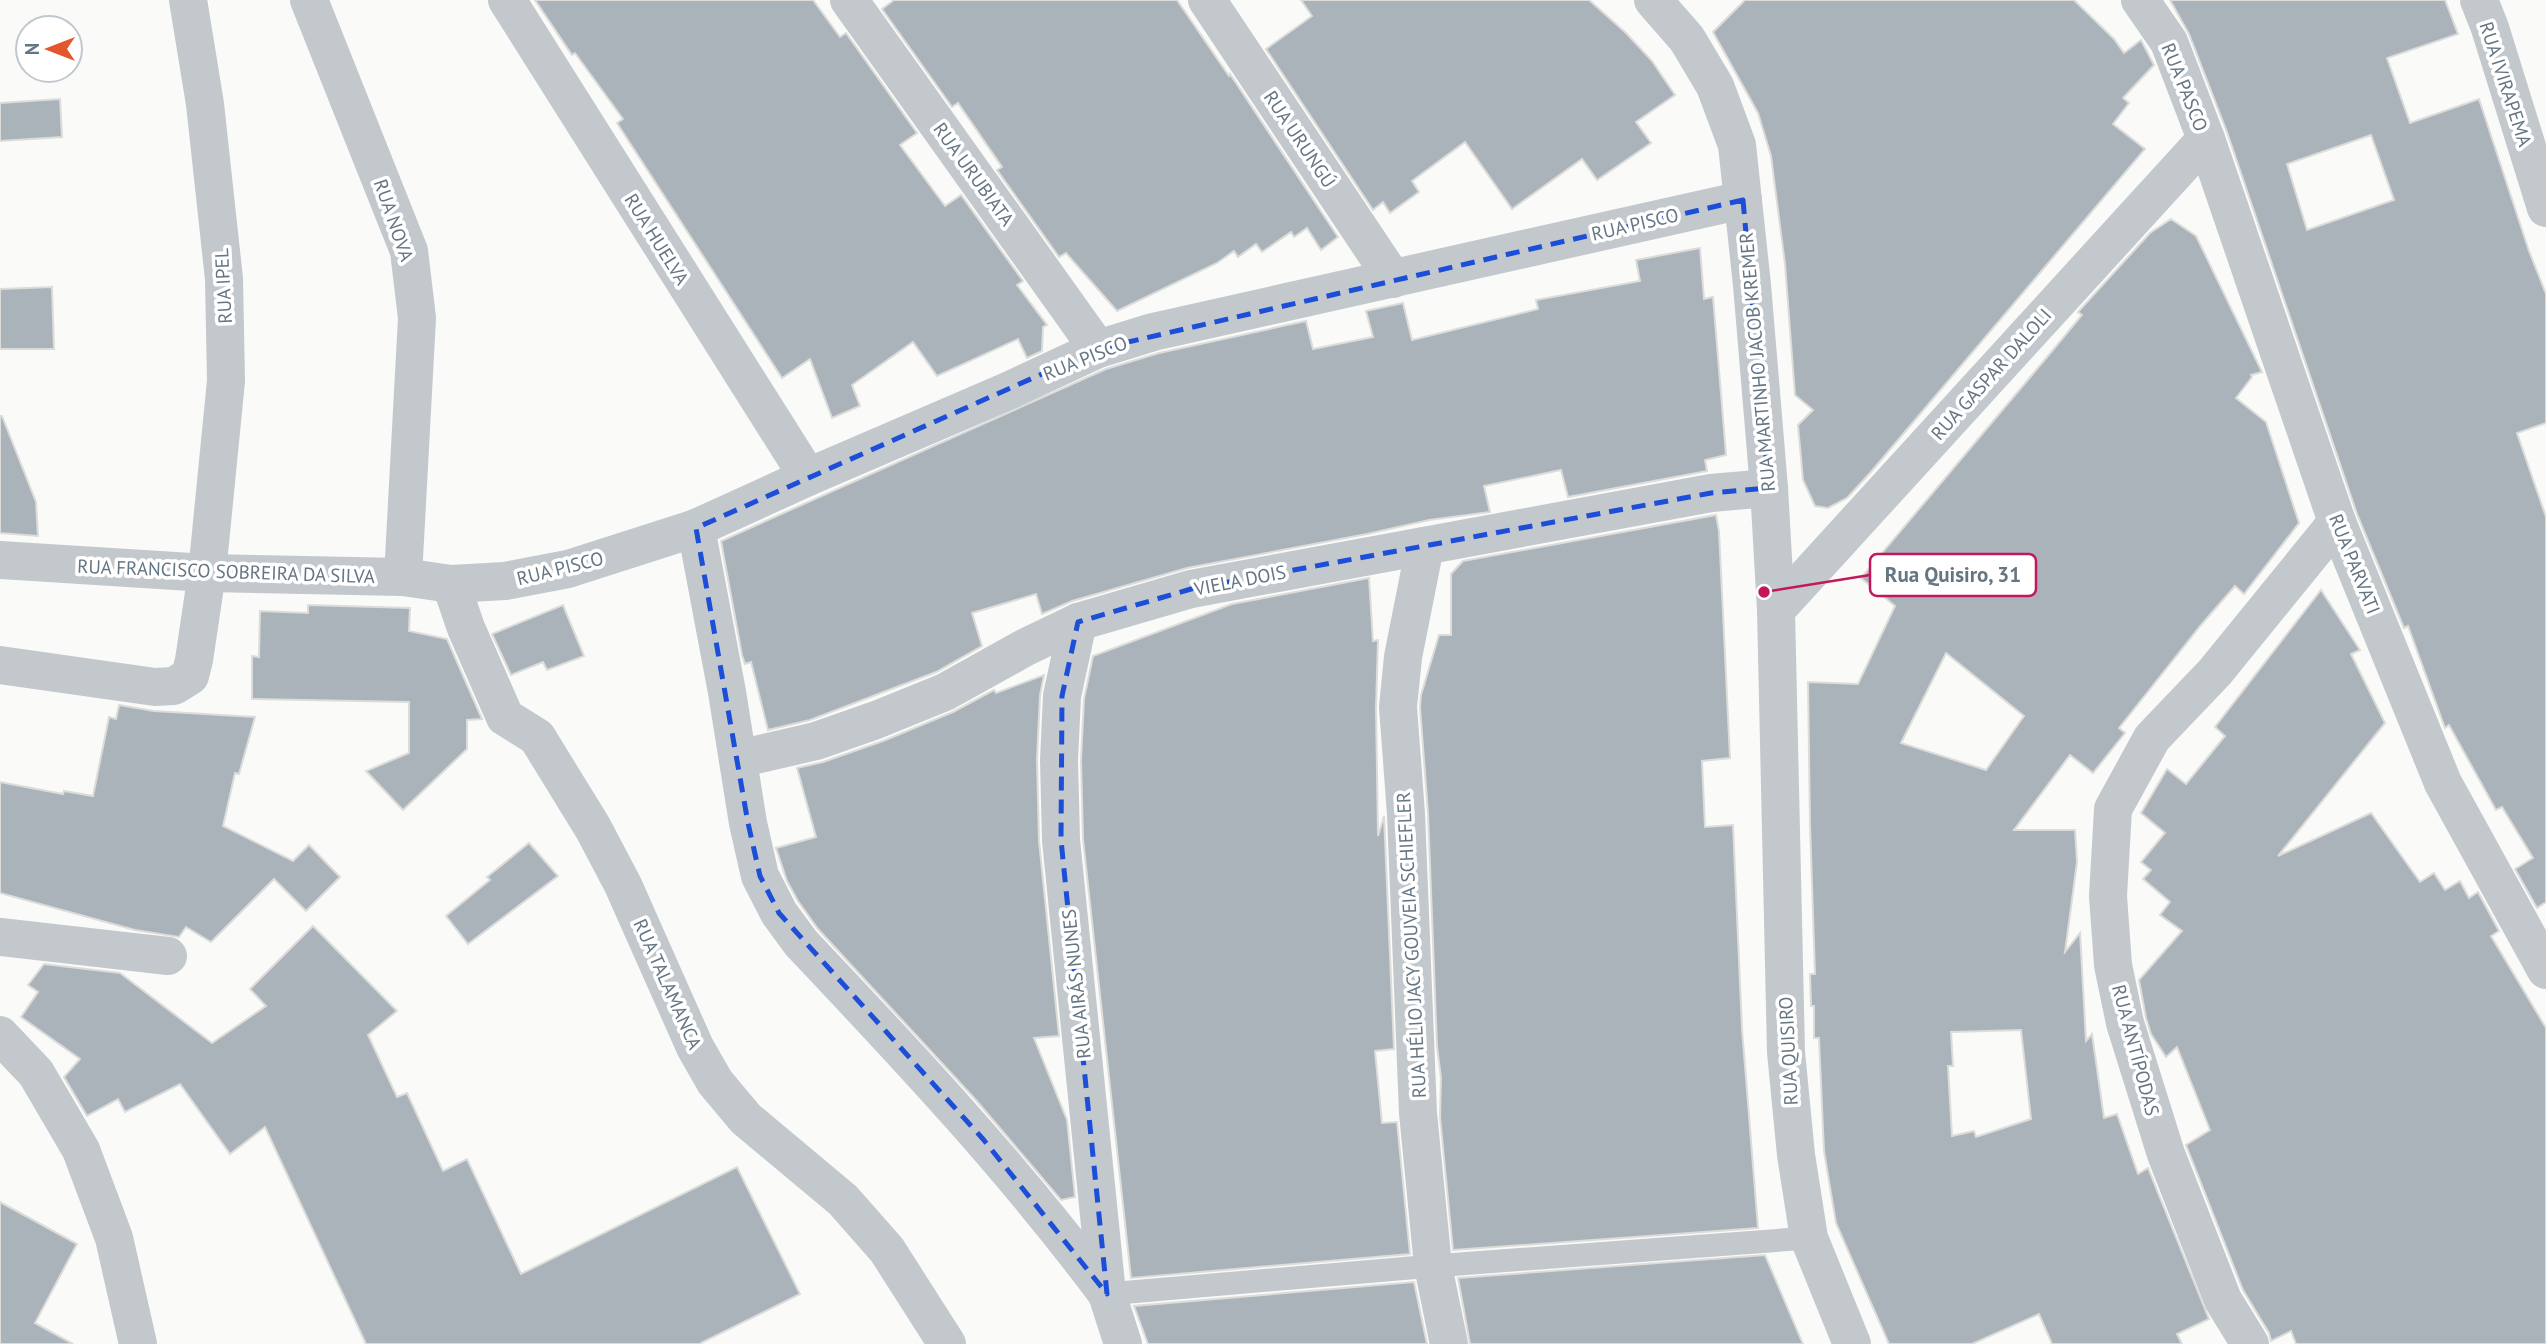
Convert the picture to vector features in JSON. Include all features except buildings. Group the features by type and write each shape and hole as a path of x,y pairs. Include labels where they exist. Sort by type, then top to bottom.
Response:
{"street":[{"name":"RUA IPEL","path":"0,665 155,687 174,686 190,676 207,573 226,381 224,279 205,104 188,0"},
{"name":"RUA NOVA","path":"309,0 408,251 417,318 403,577"},
{"name":"RUA HUELVA","path":"507,0 808,477"},
{"name":"RUA URUBIATA","path":"849,0 1098,349"},
{"name":"RUA URUNGÚ","path":"1207,0 1393,279"},
{"name":"RUA MARTINHO JACOB KREMER","path":"1653,0 1687,39 1715,86 1737,145 1769,488 1776,610 1778,748"},
{"name":"RUA PASCO","path":"2140,0 2169,42 2207,139"},
{"name":"RUA IVIRAPEMA","path":"2479,0 2546,208"},
{"name":"RUA PARVATI","path":"2207,139 2337,522 2443,783 2546,971"},
{"name":"RUA GASPAR DALOLI","path":"1776,610 2207,139"},
{"name":"RUA PISCO","path":"452,584 506,581 568,569 695,528 1098,349 1153,332 1742,200"},
{"name":"VIELA DOIS","path":"738,759 816,741 876,720 945,692 1078,622 1191,589 1711,493 1769,488"},
{"name":"RUA ANTÍPODAS","path":"2250,1344 2223,1300 2166,1154 2124,1023 2113,965 2108,896 2113,809 2152,738 2215,673 2337,522"},
{"path":"695,528 748,824 760,876 779,913 801,943 983,1139 1059,1230 1107,1294"},
{"name":"RUA HÉLIO JACY GOUVEIA SCHIEFLER","path":"1425,546 1403,657 1398,707 1406,814 1418,1113 1433,1266 1449,1344"},
{"name":"RUA FRANCISCO SOBREIRA DA SILVA","path":"0,560 207,573 403,577 452,584"},
{"name":"RUA TALAMANCA","path":"452,584 466,628 505,717 537,737 593,828 623,885 695,1047 715,1082 746,1119 843,1200 861,1220 887,1250 947,1344"},
{"name":"RUA AIRÁS NUNES","path":"1078,622 1062,696 1059,760 1061,840 1107,1294 1123,1344"},
{"name":"RUA QUISIRO","path":"1778,748 1786,1052 1796,1155 1809,1238 1852,1344"},
{"path":"0,937 168,956"},
{"path":"0,1035 36,1073 80,1150 114,1238 138,1344"}],"lane":[{"path":"1107,1294 1809,1238"}],"highlighted area":[{"path":"1743,200 1769,488 1711,493 1191,589 1078,622 1062,696 1061,840 1107,1294 983,1139 779,913 760,876 748,823 696,528 1098,349"}],"place":[{"name":"Rua Quisiro, 31","path":"1764,592"}]}
